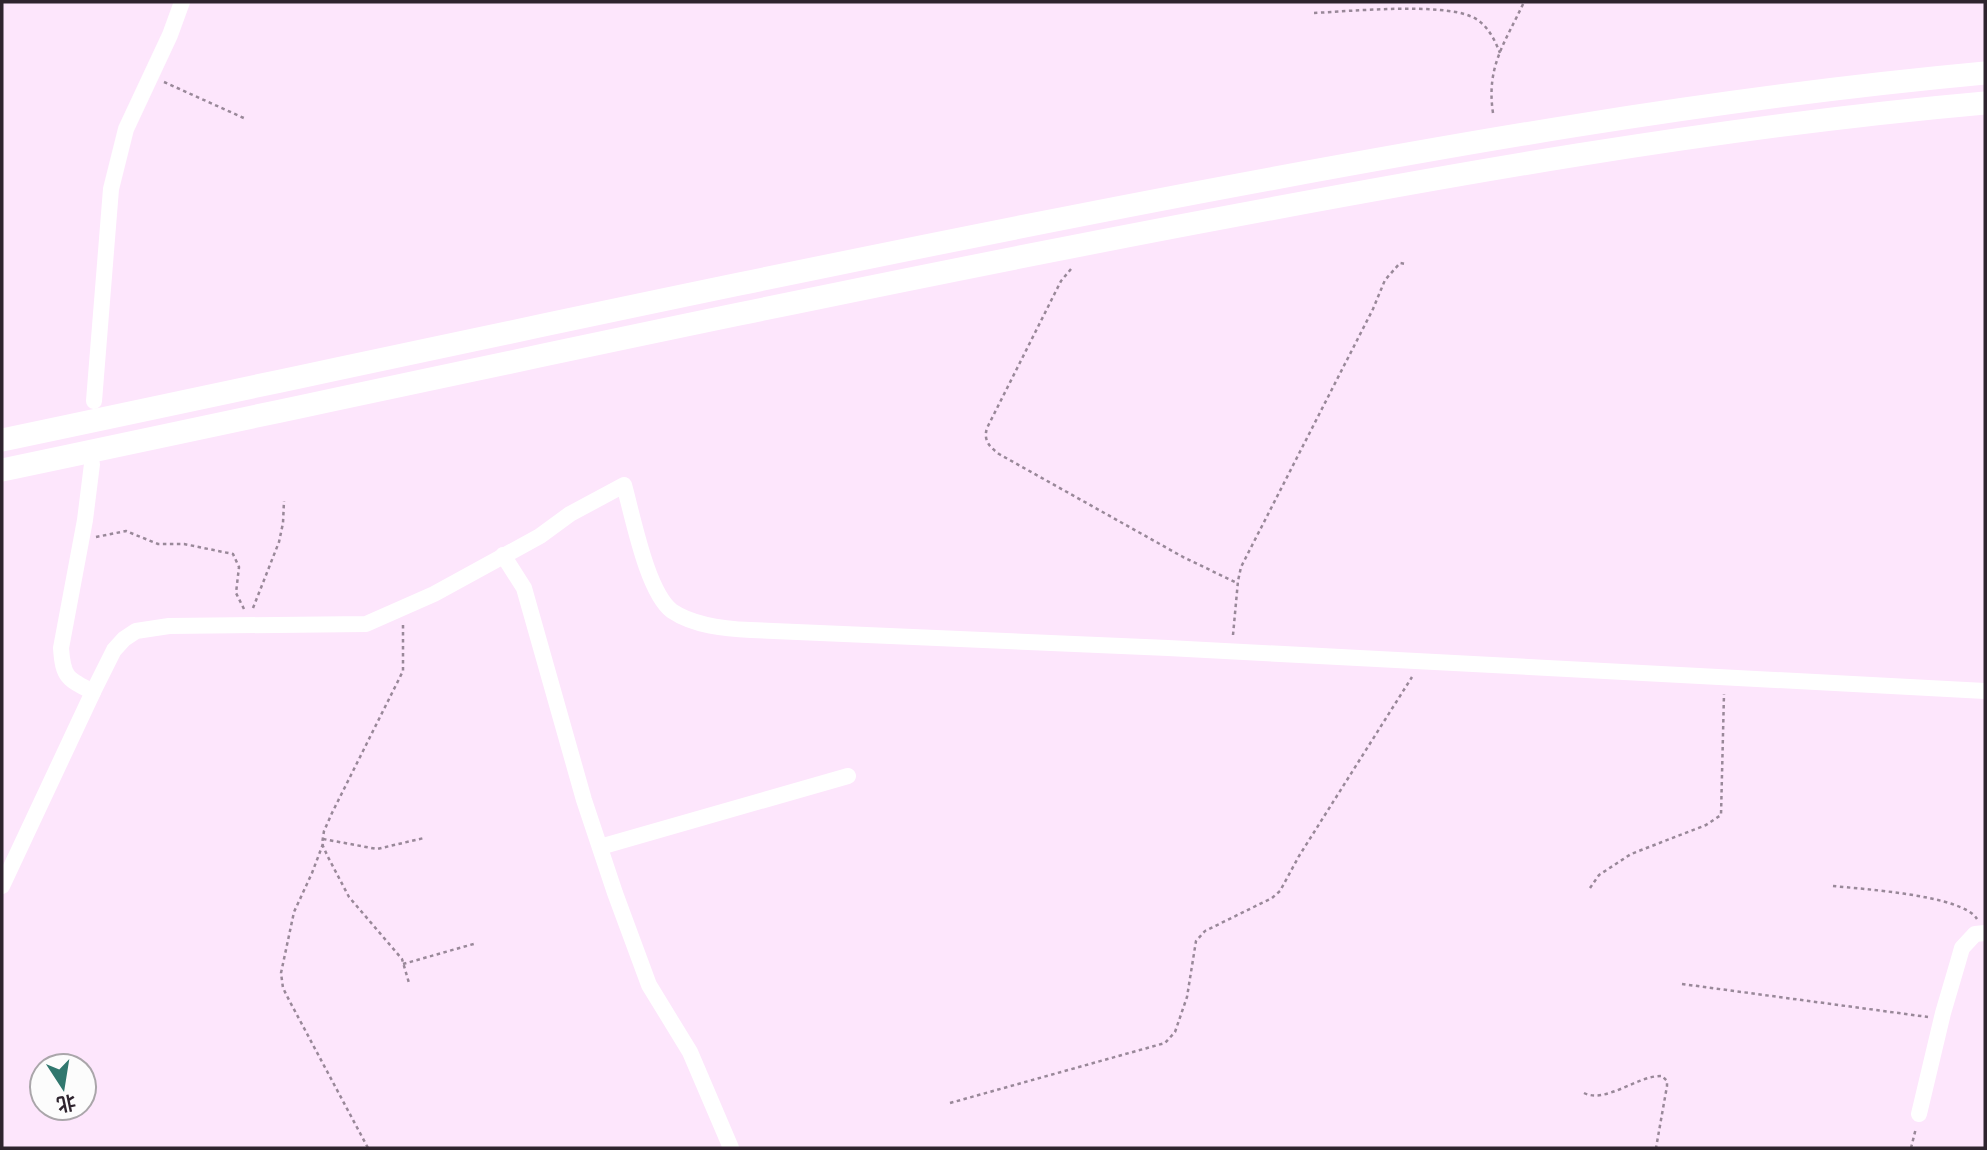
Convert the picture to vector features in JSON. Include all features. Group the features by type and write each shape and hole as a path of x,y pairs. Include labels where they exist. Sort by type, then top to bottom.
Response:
{"highway":[{"path":"2,440 910,247 1387,157 1672,109 1985,73"},
{"path":"2,470 916,276 1392,186 1676,138 1985,103"}],"street":[{"path":"94,401 111,189 126,129 152,76 182,2"},
{"path":"92,464 61,648 62,670 71,681 93,692"},
{"path":"2,886 114,650 136,631 189,625 366,624 434,594 540,537 570,514 624,485 656,591 672,610 685,618 739,630 1726,676 1985,691"},
{"path":"503,555 523,588 600,847 649,985 690,1052 731,1148"},
{"path":"600,847 848,776"},
{"path":"1919,1114 1941,1019 1962,948 1975,934 1983,933"}],"path":[{"path":"1493,113 1490,83 1500,53 1524,2"},
{"path":"1314,13 1408,10 1469,15 1492,35 1500,53"},
{"path":"152,76 246,119"},
{"path":"1233,652 1237,583 1241,568 1373,309 1385,280 1400,263 1406,264"},
{"path":"1071,269 1061,281 987,428 988,445 999,454 1109,516 1237,583"},
{"path":"82,534 99,538 126,531 158,544 184,544 233,554 240,567 236,593 245,611 251,615 279,542 284,523 284,501"},
{"path":"368,1148 289,1000 281,973 294,912 313,873 332,813 403,670 403,608"},
{"path":"950,1103 1165,1044 1175,1032 1187,997 1196,941 1205,931 1272,898 1280,891 1304,848 1421,662"},
{"path":"1590,888 1599,875 1631,854 1706,825 1721,815 1726,676"},
{"path":"323,839 377,849 424,838"},
{"path":"323,844 349,897 402,959 409,984"},
{"path":"1833,886 1897,891 1960,906 1976,915 1983,933"},
{"path":"403,964 477,943"},
{"path":"1682,984 1941,1019"},
{"path":"1584,1093 1598,1096 1642,1079 1662,1076 1667,1081 1667,1086 1656,1148"},
{"path":"1911,1148 1919,1114"}]}
